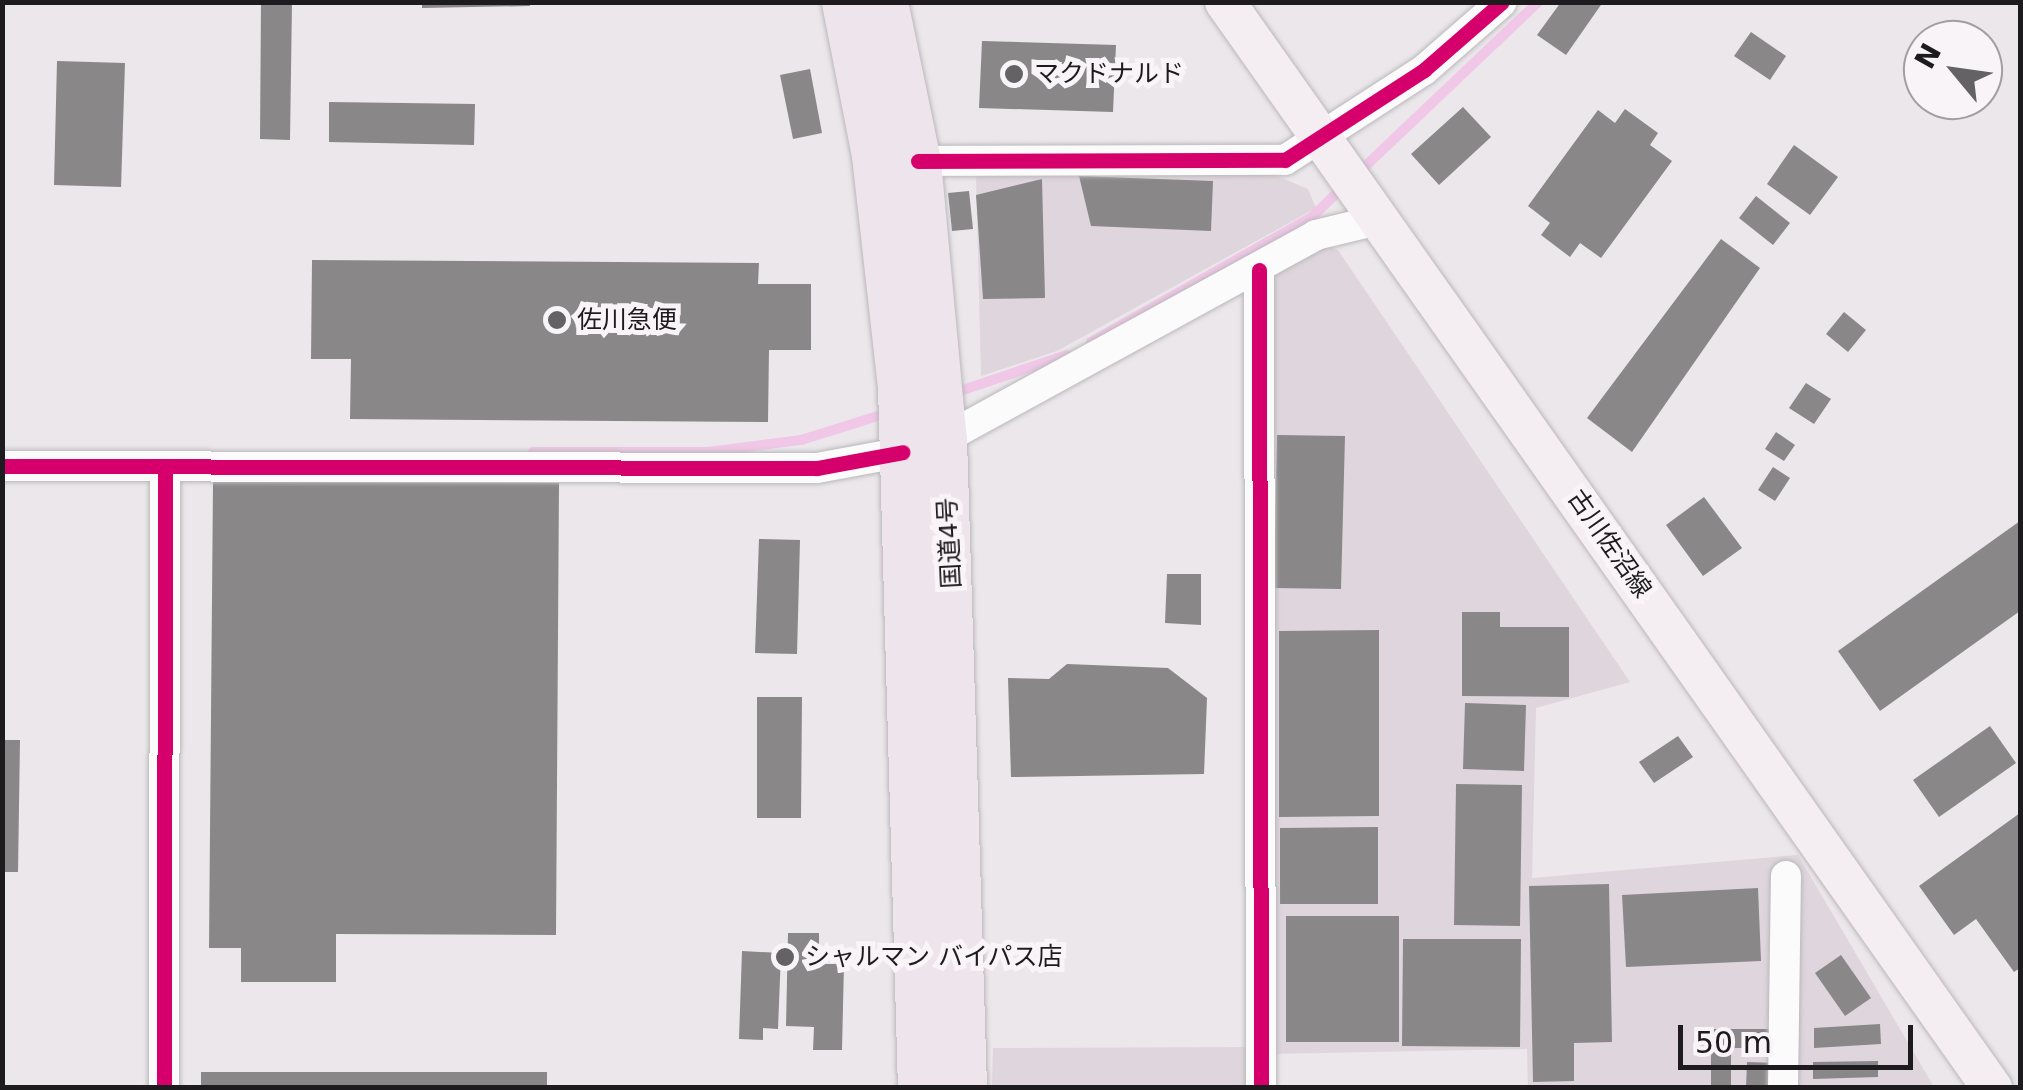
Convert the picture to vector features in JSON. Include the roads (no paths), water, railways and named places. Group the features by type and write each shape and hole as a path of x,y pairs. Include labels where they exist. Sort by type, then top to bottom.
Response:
{"highway":[{"name":"国道4号","path":"844,2 922,417 964,1088"},
{"name":"国道4号","path":"885,2 918,162 922,417 920,1088"}],"main road":[{"name":"古川佐沼線","path":"1224,2 1992,1088"}],"street":[{"path":"918,162 1285,160 1332,154 1502,2"},
{"path":"2,466 817,468 922,417 1259,270 1316,235 1372,211"},
{"path":"1259,270 1261,1088"},
{"path":"164,468 164,1088"},
{"path":"1783,1088 1786,876"}],"waterway":[{"path":"1356,175 1538,2"},
{"path":"1091,342 1312,217 1344,186"},
{"path":"951,394 1067,355"},
{"path":"533,452 708,452 801,440 891,412"}],"place":[{"name":"マクドナルド","path":"1014,74"},
{"name":"佐川急便","path":"557,320"},
{"name":"シャルマン バイパス店","path":"785,957"}]}
